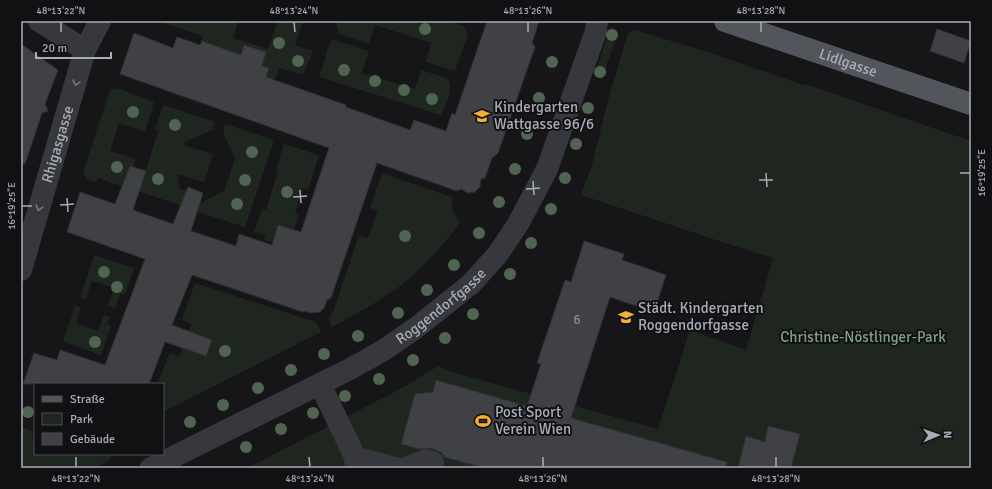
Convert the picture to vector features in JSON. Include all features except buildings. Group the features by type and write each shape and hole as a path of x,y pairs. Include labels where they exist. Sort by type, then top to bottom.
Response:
{"main road":[{"name":"Lidlgasse","path":"725,21 971,104"}],"street":[{"path":"39,21 86,50"},
{"name":"Rhigasgasse","path":"21,270 86,50 100,21"},
{"name":"Roggendorfgasse","path":"151,468 350,369 384,350 471,284 498,254 528,208 547,169 596,31 597,21"},
{"path":"320,384 356,463 396,468"},
{"path":"406,468 426,460 433,462"}],"green space":[{"path":"158,21 238,21 233,38 268,49 278,21 303,21 295,45 313,51 303,75 280,68 274,80 266,77 269,68 201,41 203,36"},
{"path":"337,21 449,21 464,26 468,34 455,71 426,62 431,43 375,25 369,44 339,34 336,24"},
{"path":"611,27 616,29 617,35 602,79 594,76"},
{"name":"Christine-Nöstlinger-Park","path":"635,30 711,53 804,85 808,85 971,141 971,468 247,468 402,388 438,366 452,372 658,429 690,330 746,350 773,258 581,195 592,165 608,100 628,33"},
{"path":"331,39 369,51 362,73 415,89 421,70 447,78 450,91 441,115 319,77"},
{"path":"117,88 154,102 145,132 119,123 110,151 136,159 126,188 98,178 96,182 87,179 83,172 110,90"},
{"path":"163,105 215,122 212,130 185,142 184,145 213,154 204,182 177,174 180,189 194,193 189,208 134,190 141,169 146,170 158,131 155,130"},
{"path":"225,124 274,140 245,227 194,211 196,205 224,191 235,159 223,132"},
{"path":"284,144 319,155 308,190 302,188 295,213 299,215 288,248 264,240 266,235 254,232 262,209 266,210 278,171 276,170"},
{"path":"382,173 452,197 453,211 461,222 433,256 400,286 376,303 332,327 329,317 333,312 359,235 368,238 378,210 370,208"},
{"path":"94,255 134,268 125,295 120,294 115,308 108,306 114,288 92,281 86,299 80,298"},
{"path":"195,283 316,322 321,332 164,411 164,383 157,383 170,353 179,356 192,324 182,320"},
{"path":"75,306 81,308 76,323 98,331 104,315 110,317 107,324 111,326 101,355 63,341"},
{"path":"21,427 33,431 34,455 112,455 108,461 94,468 21,468"}],"place":[{"name":"Kindergarten Wattgasse 96/6","path":"482,116"},
{"name":"Städt. Kindergarten Roggendorfgasse","path":"626,317"},
{"name":"Post Sport Verein Wien","path":"483,421"}]}
